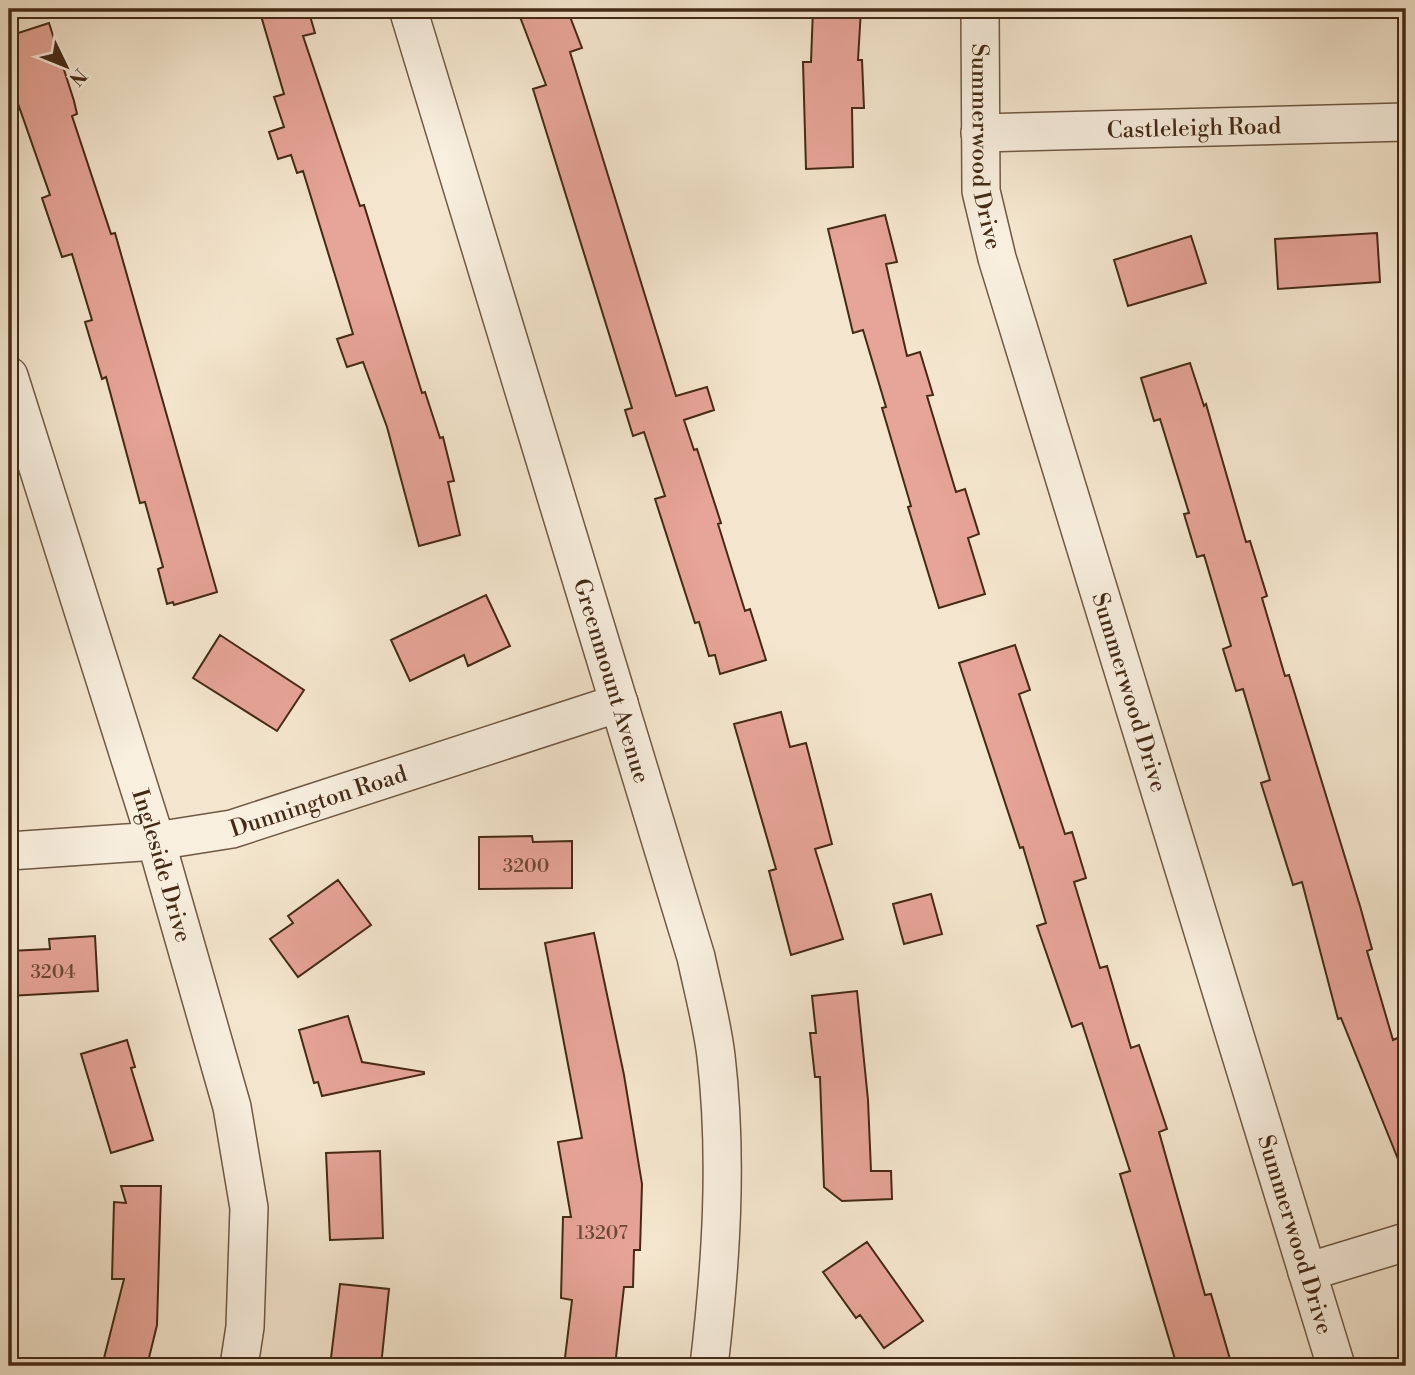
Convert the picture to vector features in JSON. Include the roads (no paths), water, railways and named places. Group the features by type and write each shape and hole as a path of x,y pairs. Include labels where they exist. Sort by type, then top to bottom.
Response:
{"street":[{"name":"Greenmount Avenue","path":"408,9 696,957 716,1055 723,1197 710,1366"},
{"name":"Summerwood Drive","path":"980,9 981,191 997,258 1336,1366"},
{"name":"Castleleigh Road","path":"980,133 1406,122"},
{"name":"Ingleside Drive","path":"9,376 156,841 232,1107 249,1208 245,1327 239,1366"},
{"name":"Dunnington Road","path":"9,851 156,841 232,829 619,704"},
{"path":"1307,1272 1406,1242"}]}
